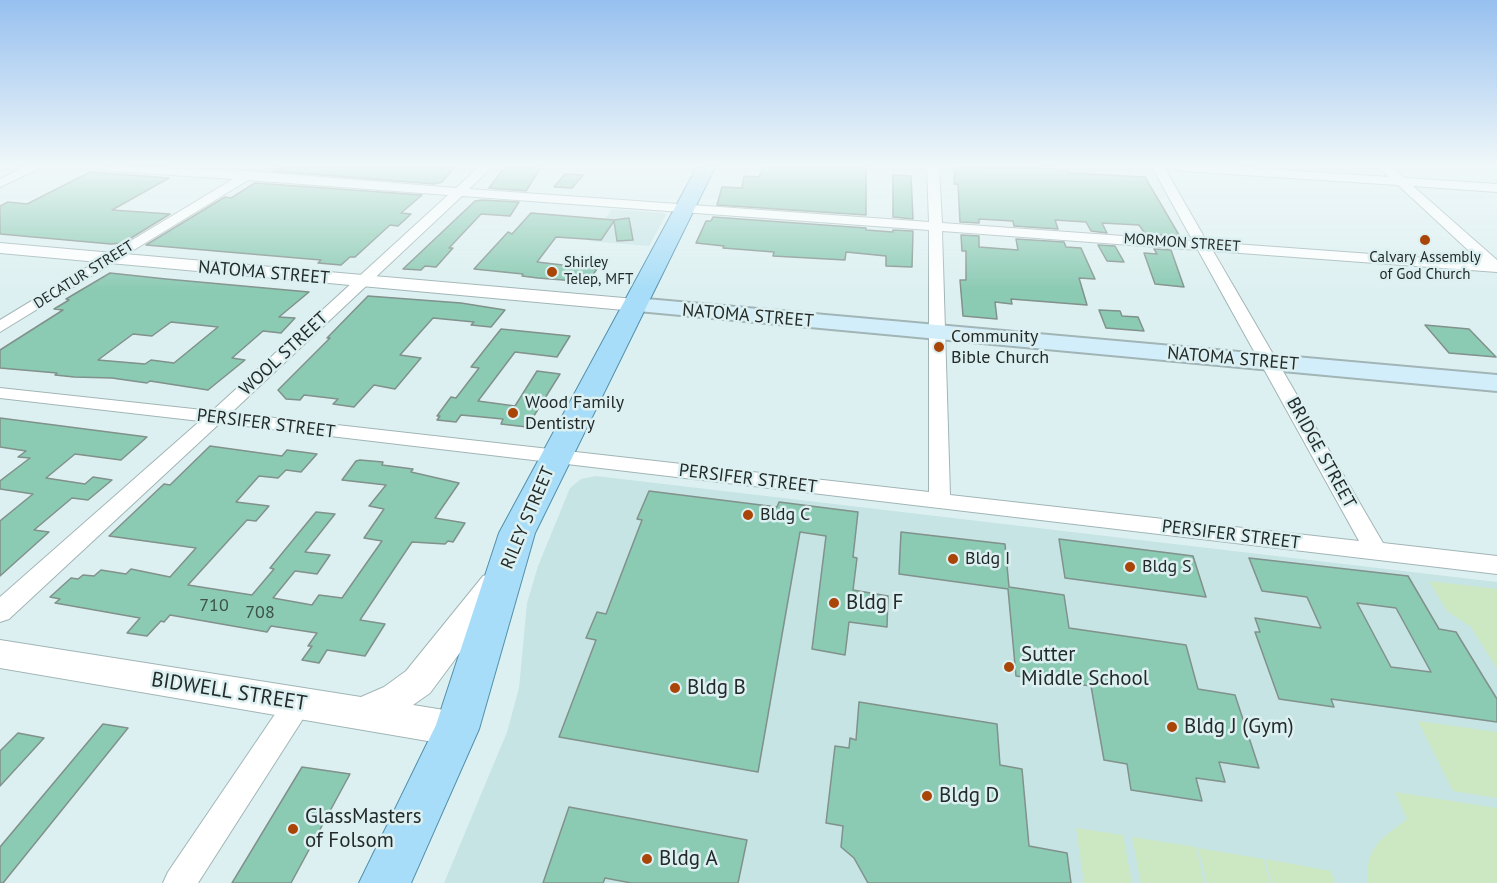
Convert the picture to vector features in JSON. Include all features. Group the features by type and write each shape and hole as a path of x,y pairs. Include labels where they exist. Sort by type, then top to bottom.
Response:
{"main road":[{"name":"RILEY STREET","path":"385,883 457,729 473,683 517,533 555,455 684,209"},
{"name":"NATOMA STREET","path":"635,305 1497,383"}],"street":[{"name":"DECATUR STREET","path":"0,327 194,208"},
{"name":"WOOL STREET","path":"0,612 442,208"},
{"name":"MORMON STREET","path":"674,208 1200,244 1497,268"},
{"path":"935,208 940,501"},
{"name":"BRIDGE STREET","path":"1180,208 1376,551"},
{"path":"1430,208 1497,268"},
{"name":"NATOMA STREET","path":"0,248 110,260 635,305"},
{"name":"PERSIFER STREET","path":"0,393 1497,565"},
{"path":"362,714 396,698 425,675 505,569"},
{"name":"BIDWELL STREET","path":"0,654 457,729"},
{"path":"179,883 298,703"}],"shaded area":[{"path":"612,209 666,215 649,246 589,241"},
{"name":"Sutter Middle School","path":"596,476 1497,582 1497,883 444,883 507,732 519,688 527,603 538,566 570,488 581,479"}],"green space":[{"path":"1429,581 1497,589 1497,669 1471,627 1447,611"},
{"path":"1418,721 1497,732 1497,798 1453,791"},
{"path":"1395,792 1497,808 1497,883 1368,883 1369,861 1372,852 1383,838 1407,819"},
{"path":"1076,828 1123,835 1132,883 1084,883"},
{"path":"1132,837 1196,847 1204,883 1141,883"},
{"path":"1198,848 1263,859 1270,883 1207,883"},
{"path":"1265,859 1331,871 1335,883 1272,883"}],"building":[{"path":"0,208 115,208 112,210 170,214 123,243 111,244 0,234"},
{"path":"207,208 407,208 401,213 411,214 398,226 390,225 355,257 350,257 341,265 318,263 321,260 146,245"},
{"path":"467,208 515,208 510,216 481,214 449,248 453,248 436,267 425,266 421,270 403,269"},
{"path":"765,208 866,208 866,215"},
{"path":"893,208 912,208 913,219 893,217"},
{"path":"959,208 1163,208 1179,235 1146,235 1139,225 1102,223 1107,233 1091,231 1086,222 1055,220 1058,229 1014,226 1013,221 979,219 979,223 960,222"},
{"path":"531,213 614,220 629,218 633,240 617,241 614,221 601,240 556,237 537,262 597,269 588,282 474,269 508,232 512,234"},
{"path":"713,217 893,232 893,230 913,231 912,267 886,266 886,256 846,252 845,260 773,256 774,252 723,248 724,246 696,243 706,221 711,221"},
{"path":"961,235 979,236 979,247 1018,250 1016,239 1064,242 1066,247 1081,248 1095,279 1079,278 1087,305 1011,299 1012,304 995,302 997,319 963,316 960,280 966,280 966,251 962,251"},
{"path":"1098,245 1115,246 1124,262 1107,261"},
{"path":"1154,249 1171,250 1184,287 1155,284 1144,253 1157,254"},
{"path":"110,273 309,292 279,317 295,318 281,333 263,331 232,358 245,360 208,390 150,381 147,383 112,378 74,377 55,375 57,373 0,368 0,350 63,310 54,309 69,300 66,299","holes":["171,322 218,327 174,363 151,360 145,364 98,360 133,334 152,336"]},
{"path":"368,296 461,303 505,310 491,327 471,325 474,322 433,318 400,355 421,358 395,389 374,385 354,407 333,404 338,399 304,395 300,400 286,399 278,390"},
{"path":"1099,310 1120,311 1122,316 1138,317 1144,331 1106,328"},
{"path":"1425,325 1469,329 1496,357 1449,353"},
{"path":"501,329 570,336 557,357 515,352 478,401 515,406 537,371 560,374 527,427 501,424 503,419 461,415 456,422 437,420 440,416 437,416 451,397 456,398 479,368 471,367"},
{"path":"0,418 147,437 121,460 75,454 46,478 85,484 93,477 112,480 88,500 72,498 34,530 49,532 0,576 0,521 33,494 0,489 0,481 30,458 18,457 26,451 0,447"},
{"path":"210,446 282,456 287,450 317,454 301,472 286,470 278,478 259,476 236,502 269,506 256,521 247,520 188,585 252,595 274,569 270,568 316,512 335,514 305,552 330,555 317,574 295,571 273,598 312,605 319,595 342,598 382,541 364,538 384,509 369,506 386,485 342,480 356,461 360,460 383,462 382,465 413,469 411,472 459,483 435,518 465,523 453,542 448,541 445,544 412,542 360,620 385,624 365,656 327,650 319,663 302,660 312,646 308,646 317,633 271,626 267,632 170,615 147,636 127,633 140,618 55,603 60,599 50,597 71,578 78,579 83,575 94,576 101,570 126,574 131,569 170,577 196,548 109,536 164,484 170,485"},
{"name":"Bldg B","path":"649,491 777,507 779,502 858,512 853,557 857,558 853,590 888,596 887,627 849,622 845,655 812,649 826,536 800,532 758,772 559,737 596,640 586,638 597,612 606,614 642,520 637,519"},
{"name":"Bldg J (Gym)","path":"901,532 1005,544 1009,587 1064,595 1069,628 1186,645 1198,689 1235,695 1259,768 1219,762 1225,782 1196,778 1202,801 1131,790 1127,764 1104,760 1091,686 1016,676 1008,589 899,574"},
{"name":"Bldg S","path":"1059,539 1193,556 1206,597 1065,578"},
{"path":"1249,558 1408,576 1439,629 1456,632 1497,699 1497,722 1331,699 1334,707 1279,699 1255,632 1260,632 1255,618 1321,628 1307,597 1262,591","holes":["1357,603 1396,608 1431,672 1391,667"]},
{"name":"Bldg D","path":"859,702 997,724 1000,765 1022,769 1029,846 1067,853 1071,883 868,883 854,858 841,847 843,826 826,823 835,746 849,748 850,738 856,740"},
{"path":"103,724 128,728 3,883 0,883 0,847"},
{"path":"18,733 44,738 0,786 0,751"},
{"name":"GlassMasters of Folsom","path":"302,767 350,774 291,883 232,883"},
{"name":"Bldg A","path":"569,807 747,840 738,883 631,883 605,878 603,883 543,883"}],"place":[{"name":"Calvary Assembly of God Church","path":"1425,240"},
{"name":"Shirley Telep, MFT","path":"552,272"},
{"name":"Community Bible Church","path":"939,347"},
{"name":"Wood Family Dentistry","path":"513,413"},
{"name":"Bldg C","path":"748,515"},
{"name":"Bldg I","path":"953,559"},
{"name":"Bldg S","path":"1130,567"},
{"name":"Bldg F","path":"834,603"},
{"name":"Sutter Middle School","path":"1009,667"},
{"name":"Bldg B","path":"675,688"},
{"name":"Bldg J (Gym)","path":"1172,727"},
{"name":"Bldg D","path":"927,796"},
{"name":"GlassMasters of Folsom","path":"293,829"},
{"name":"Bldg A","path":"647,859"}]}
